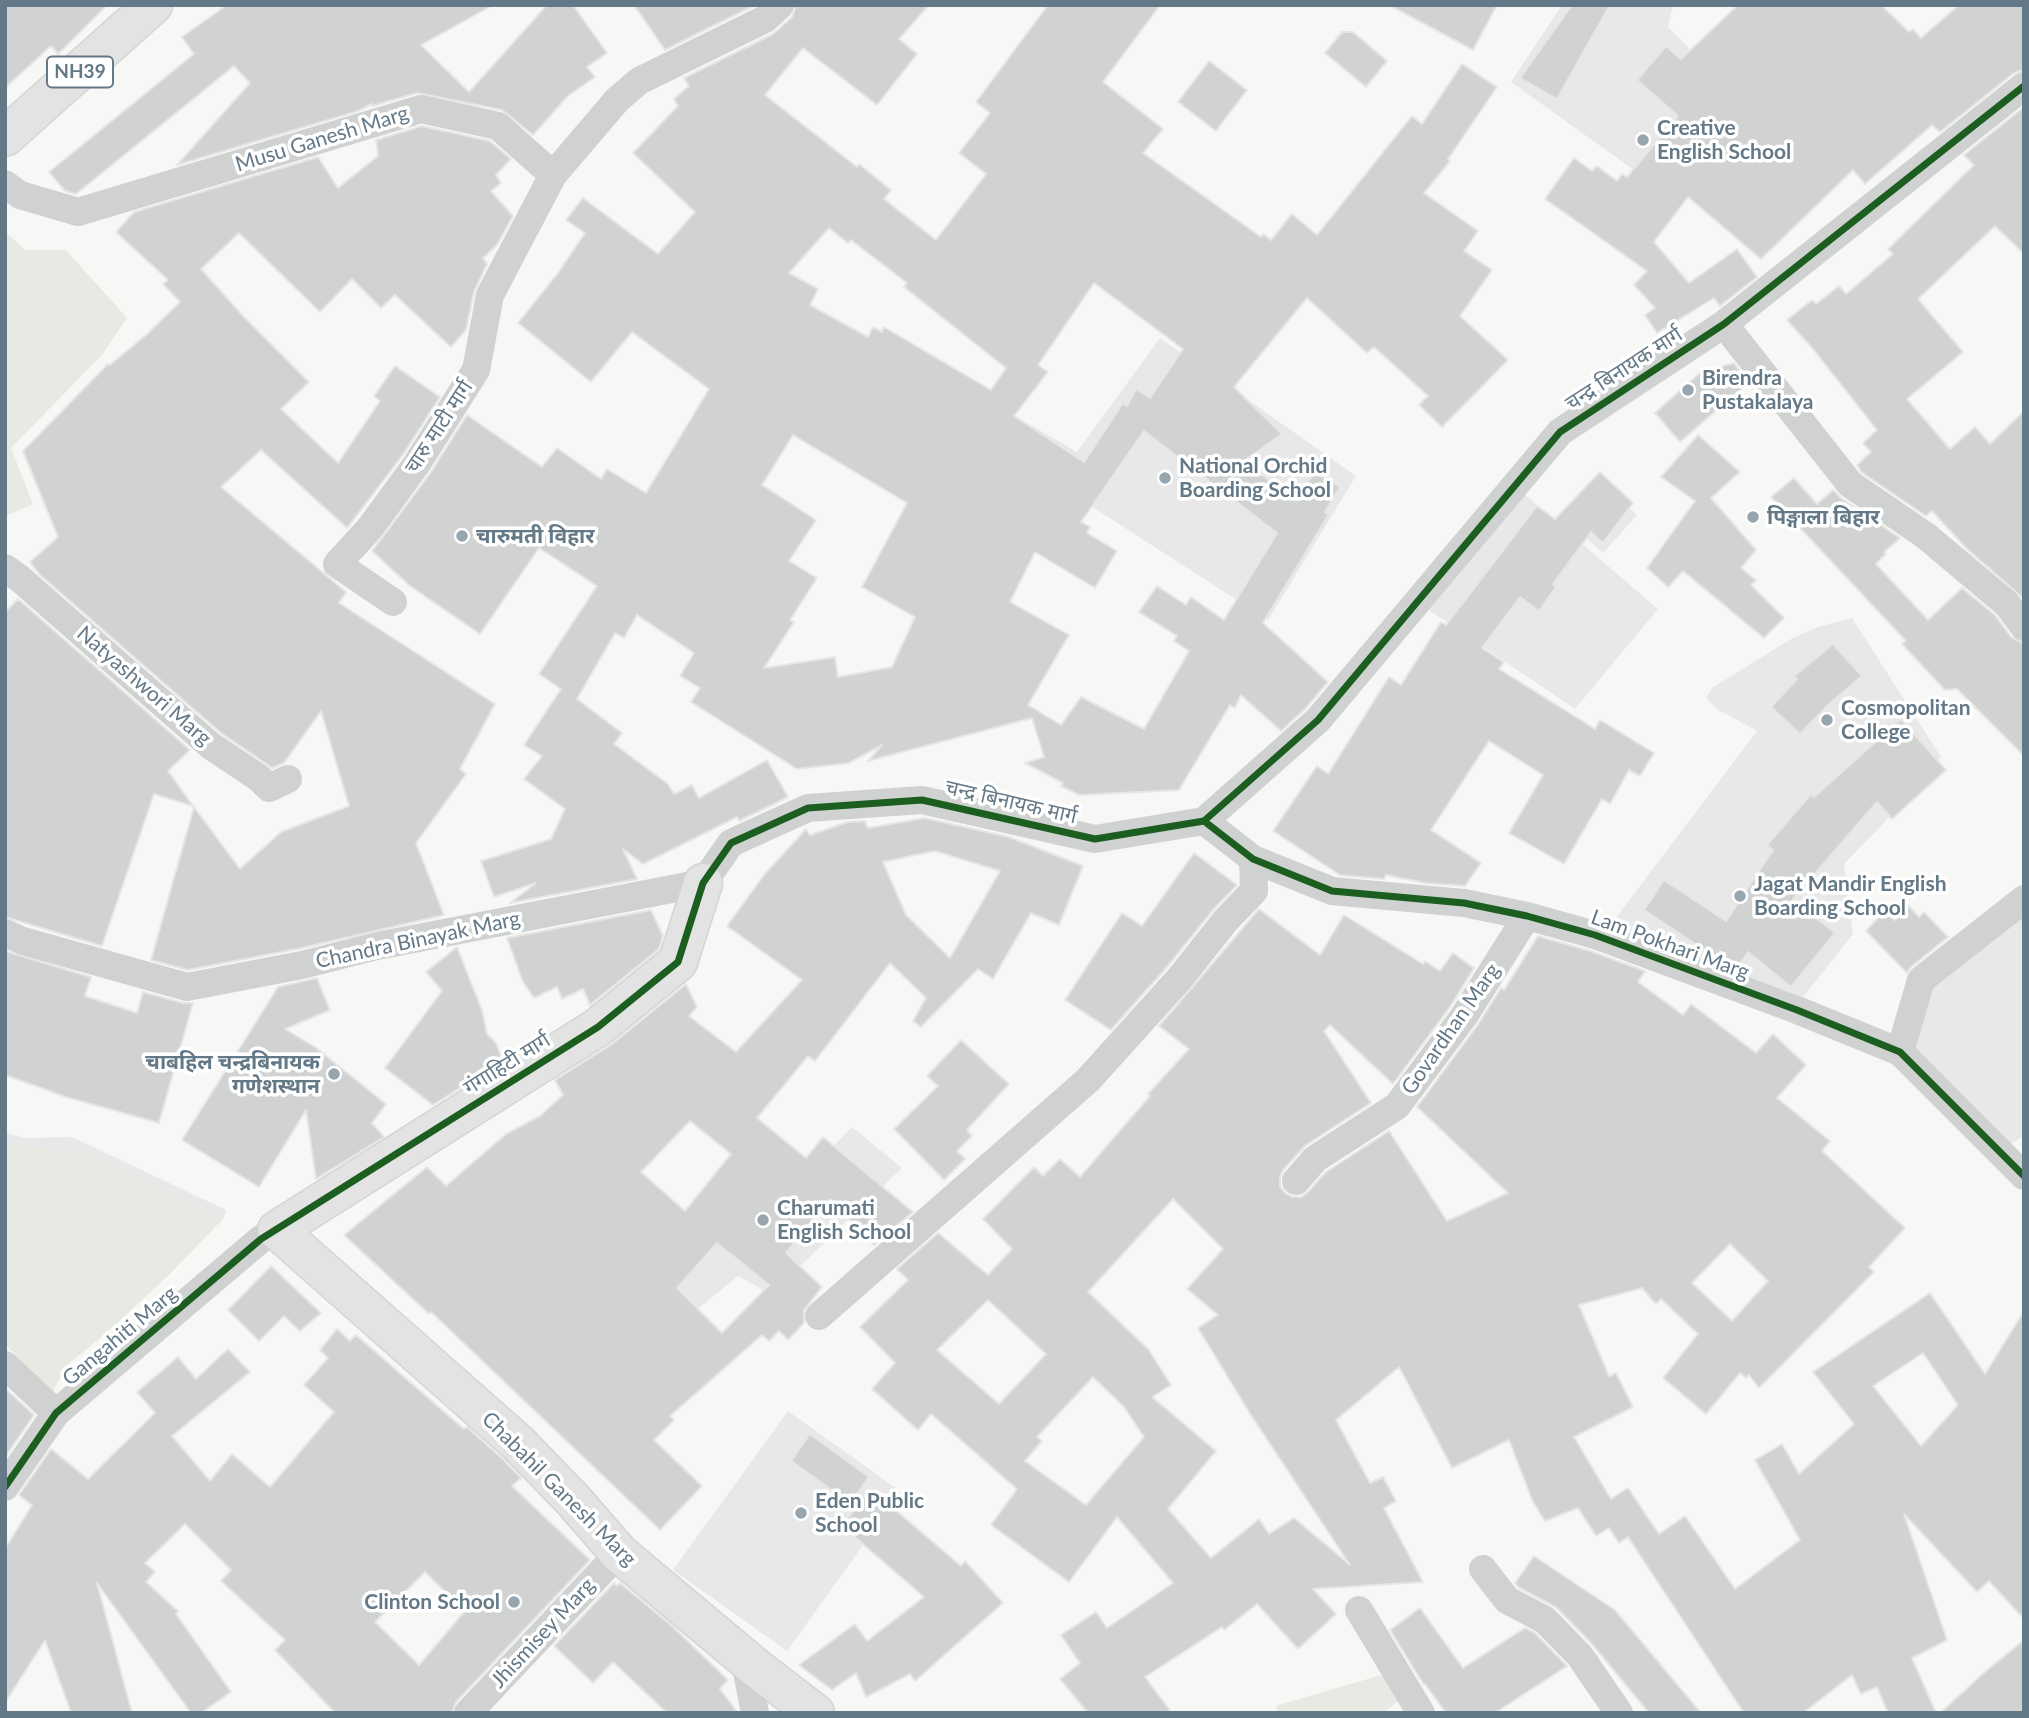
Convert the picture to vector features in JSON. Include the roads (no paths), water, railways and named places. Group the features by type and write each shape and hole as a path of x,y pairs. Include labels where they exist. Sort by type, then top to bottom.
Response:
{"main road":[{"name":"NH39","path":"5,137 153,5"},
{"name":"गंगाहिटी मार्ग","path":"277,1230 598,1027 678,962 704,883"},
{"name":"Chabahil Ganesh Marg","path":"277,1230 518,1443 619,1553 814,1713"}],"street":[{"path":"553,175 617,100 639,81 765,19 780,5"},
{"name":"चन्द्र बिनायक मार्ग","path":"704,883 731,843 808,808 922,800 1095,839 1204,821 1318,720 1560,432 1724,324 2024,86"},
{"name":"Musu Ganesh Marg","path":"5,184 20,195 78,212 421,109 498,126 553,175"},
{"name":"चारु माटी मार्ग","path":"393,602 337,564 370,528 416,466 476,369 490,295 553,175"},
{"path":"1724,324 1850,484 1926,536 2007,604 2024,627"},
{"name":"Natyashwori Marg","path":"5,568 211,746 259,778 269,788 288,779"},
{"path":"819,1316 1088,1080 1254,891 1253,859 1204,821"},
{"name":"Lam Pokhari Marg","path":"1253,859 1332,891 1464,903 1527,916 1595,936 1797,1010 1900,1052 2024,1175"},
{"name":"Chandra Binayak Marg","path":"5,933 23,941 187,987 302,965 377,946 704,883"},
{"path":"1900,1052 1921,981 2024,899"},
{"name":"Govardhan Marg","path":"1296,1181 1315,1159 1397,1107 1464,1016 1527,916"},
{"name":"Gangahiti Marg","path":"5,1488 56,1413 261,1239 277,1230"},
{"path":"5,1365 56,1413"},
{"name":"Jhismisey Marg","path":"468,1713 619,1553"},
{"path":"1483,1569 1507,1600 1545,1620 1580,1656 1619,1713"},
{"path":"1359,1610 1421,1713"},
{"path":"744,1656 755,1713"}],"place":[{"name":"Creative English School","path":"1643,140"},
{"name":"Birendra Pustakalaya","path":"1688,390"},
{"name":"National Orchid Boarding School","path":"1165,478"},
{"name":"पिङ्गाला बिहार","path":"1753,517"},
{"name":"चारुमती विहार","path":"462,536"},
{"name":"Cosmopolitan College","path":"1827,720"},
{"name":"Jagat Mandir English Boarding School","path":"1740,896"},
{"name":"चाबहिल चन्द्रबिनायक गणेशस्थान","path":"334,1074"},
{"name":"Charumati English School","path":"763,1220"},
{"name":"Eden Public School","path":"801,1513"},
{"name":"Clinton School","path":"514,1602"}]}
